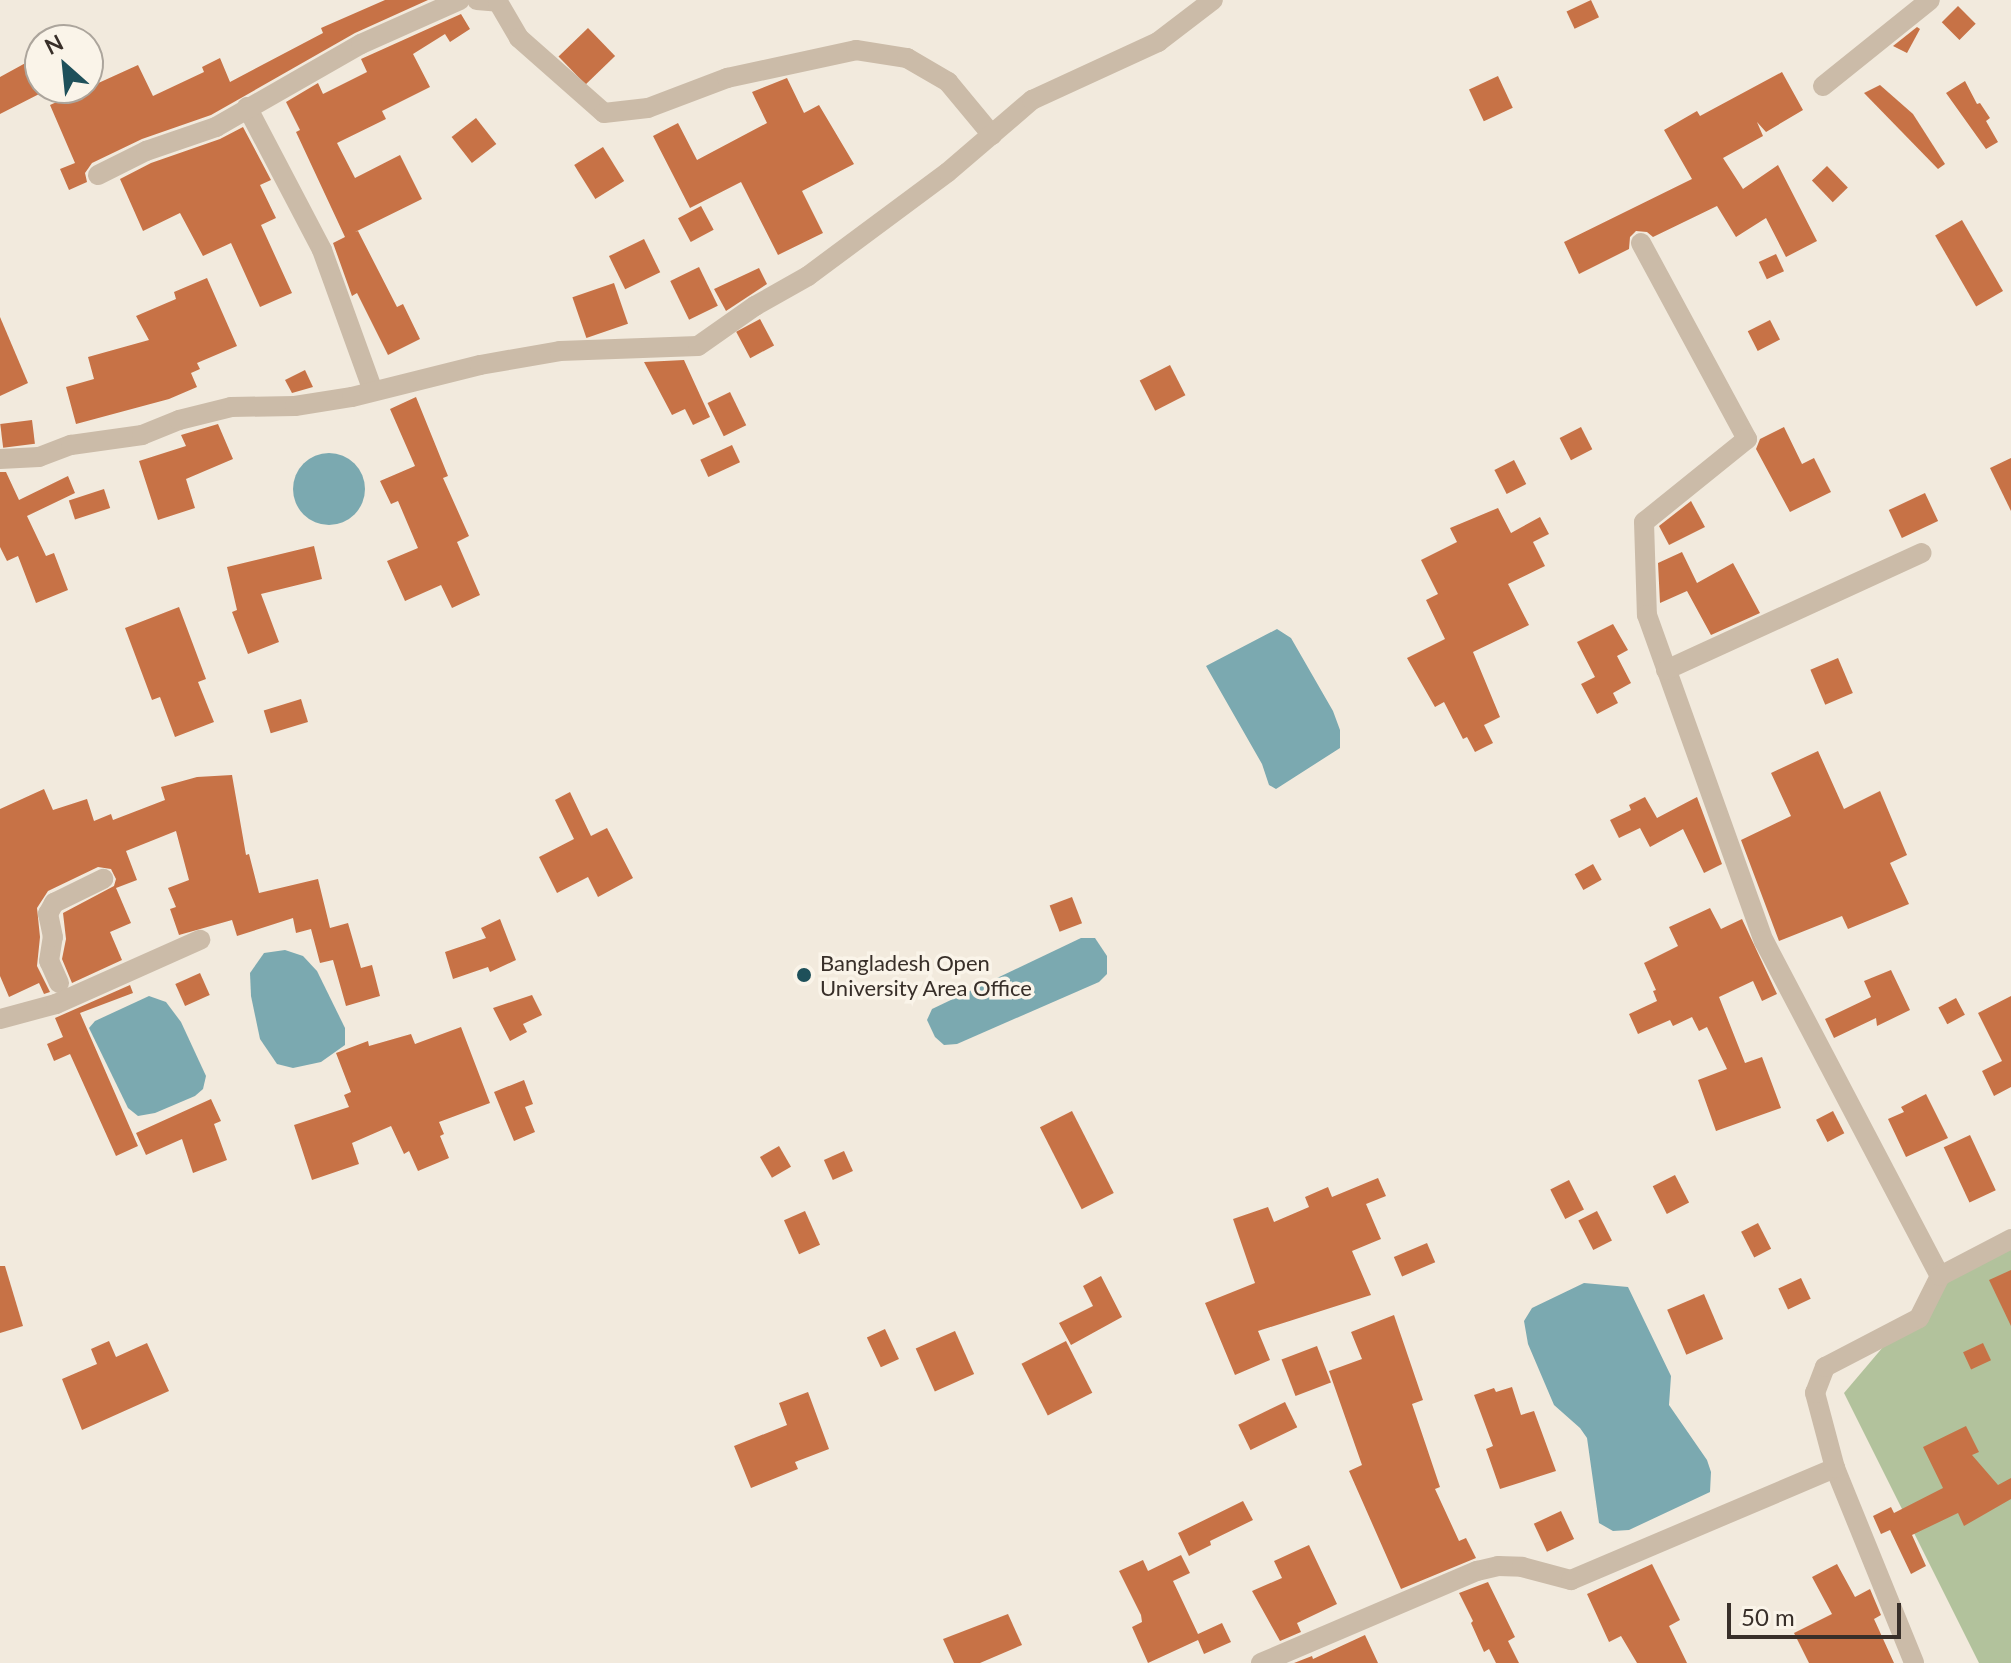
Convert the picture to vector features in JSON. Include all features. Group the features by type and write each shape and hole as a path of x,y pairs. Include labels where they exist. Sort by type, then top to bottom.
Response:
{"street":[{"path":"98,175 146,151 216,127 361,44 460,0"},
{"path":"477,0 497,1 519,38 604,113 648,108 727,78 856,50 907,58 948,82 992,135"},
{"path":"0,459 39,457 71,445 142,435 179,420 231,407 295,406 480,365 560,351 698,346 755,306 808,276 948,172 1032,100 1158,42 1213,0"},
{"path":"1823,86 1930,0"},
{"path":"247,107 322,250 373,391"},
{"path":"1641,243 1747,439 1644,522 1647,615 1764,941 1940,1276"},
{"path":"1666,670 1922,553"},
{"path":"59,983 49,961 53,937 48,914 54,903 103,879"},
{"path":"0,1019 56,1004 200,940"},
{"path":"1914,1663 1835,1468 1815,1393 1825,1367 1919,1318 1940,1276 2011,1239"},
{"path":"1261,1663 1488,1568 1522,1567 1571,1580 1835,1468"}],"green space":[{"path":"2011,1242 2011,1663 1979,1663 1844,1393 1945,1274"}],"water":[{"path":"336,453 355,463 363,475 363,503 355,515 343,523 322,525 303,515 295,503 293,482 303,463 315,455"},
{"path":"1277,629 1291,638 1333,711 1340,730 1340,748 1276,789 1269,785 1262,764 1206,666"},
{"path":"1081,938 1095,938 1107,956 1107,974 1099,982 957,1044 944,1045 935,1037 927,1020 932,1009"},
{"path":"285,950 303,956 317,971 345,1028 345,1045 321,1062 293,1068 277,1064 260,1039 251,996 250,973 264,953"},
{"path":"149,996 166,1002 181,1022 206,1076 203,1089 195,1096 155,1113 138,1116 128,1108 89,1028 95,1021"},
{"path":"1584,1283 1628,1287 1671,1376 1669,1405 1707,1460 1711,1472 1710,1492 1629,1530 1613,1531 1599,1523 1587,1438 1554,1405 1528,1344 1524,1321 1532,1308"}],"building":[{"path":"385,0 428,0 355,33 211,115 142,139 92,163 85,173 87,182 69,190 60,169 75,163 50,105 104,104 104,80 138,65 153,96 204,72 202,67 220,58 230,82 323,33 321,28"},
{"path":"1591,0 1599,17 1575,29 1567,11"},
{"path":"1958,6 1976,24 1959,40 1942,22"},
{"path":"461,14 470,29 450,42 445,34 413,54 430,87 382,111 386,119 337,143 355,178 400,155 422,199 355,232 358,231 397,307 403,304 420,339 388,355 357,293 352,296 333,243 345,237 296,132 300,130 286,102 318,83 323,94 367,72 361,59"},
{"path":"1917,27 1920,29 1907,53 1893,46"},
{"path":"588,28 615,56 586,85 559,56"},
{"path":"24,64 24,102 0,114 0,77"},
{"path":"1782,72 1803,110 1766,132 1757,122 1763,136 1723,158 1743,189 1778,165 1817,241 1786,257 1766,218 1736,237 1717,206 1653,237 1647,232 1636,231 1630,237 1629,249 1579,274 1564,242 1692,179 1664,130 1697,111 1700,116"},
{"path":"1498,76 1513,108 1484,121 1469,90"},
{"path":"787,78 804,113 819,105 854,164 802,191 823,233 778,255 741,182 690,208 653,136 678,123 697,160 767,123 752,92"},
{"path":"1965,81 1977,104 1980,103 1990,118 1986,121 1998,142 1986,149 1946,93"},
{"path":"1880,85 1913,114 1945,164 1938,169 1864,93"},
{"path":"476,118 496,144 472,163 452,137"},
{"path":"243,127 271,180 260,185 276,218 261,225 292,293 260,307 231,243 203,256 180,213 143,231 120,179 151,163 220,139"},
{"path":"603,147 624,181 595,199 574,165"},
{"path":"1827,166 1848,188 1833,202 1812,181"},
{"path":"701,206 714,230 691,242 678,218"},
{"path":"1962,220 2003,291 1976,307 1935,236"},
{"path":"644,239 660,272 625,289 609,256"},
{"path":"1776,254 1784,271 1767,279 1759,262"},
{"path":"699,267 718,306 689,320 670,281"},
{"path":"759,268 767,284 726,311 714,289"},
{"path":"207,278 237,346 197,363 200,369 191,373 197,387 169,399 76,424 66,387 94,379 88,357 149,340 136,316 176,299 174,292"},
{"path":"614,283 628,324 586,338 572,297"},
{"path":"0,317 28,383 0,396"},
{"path":"760,319 774,345 750,358 736,332"},
{"path":"1770,320 1780,340 1758,351 1748,331"},
{"path":"684,360 710,417 693,425 685,409 672,415 644,362"},
{"path":"1170,365 1185,395 1155,411 1140,380"},
{"path":"305,370 313,387 292,393 285,380"},
{"path":"730,392 746,425 724,436 708,403"},
{"path":"416,397 448,476 443,478 469,536 457,542 480,595 452,608 441,585 405,601 387,561 418,548 398,501 391,504 380,481 415,466 390,409"},
{"path":"32,420 35,444 3,448 0,424"},
{"path":"218,424 233,459 186,479 195,508 158,520 139,461 186,446 181,435"},
{"path":"1581,427 1592,449 1571,460 1560,438"},
{"path":"1784,427 1802,464 1814,458 1831,492 1790,512 1756,449 1760,439"},
{"path":"732,445 740,462 708,477 700,460"},
{"path":"2011,458 2011,511 1990,468"},
{"path":"1514,460 1526,484 1507,494 1494,470"},
{"path":"0,472 6,472 19,500 68,476 75,493 27,516 46,556 54,553 68,590 36,603 18,556 7,561 0,547"},
{"path":"104,489 110,508 75,519 69,500"},
{"path":"1925,493 1938,521 1902,538 1889,510"},
{"path":"1691,501 1705,527 1669,545 1659,526"},
{"path":"1498,508 1511,533 1540,517 1549,534 1533,542 1545,566 1508,584 1529,625 1473,652 1500,717 1484,725 1493,743 1475,752 1467,737 1463,739 1444,702 1435,707 1407,658 1445,639 1426,600 1438,594 1421,560 1457,542 1450,528"},
{"path":"314,546 322,579 261,594 279,642 248,654 232,612 237,610 227,567"},
{"path":"1682,552 1697,583 1733,563 1760,613 1711,635 1687,591 1660,603 1658,563"},
{"path":"179,607 206,679 198,682 214,722 175,737 160,697 152,700 125,628"},
{"path":"1613,624 1628,650 1617,656 1631,683 1613,693 1618,703 1597,714 1581,684 1595,677 1577,642"},
{"path":"1838,658 1853,693 1825,705 1810,670"},
{"path":"301,699 308,722 271,733 264,710"},
{"path":"1818,751 1844,809 1880,791 1907,855 1890,863 1909,904 1848,929 1842,916 1779,941 1741,840 1791,816 1771,773"},
{"path":"232,775 246,855 249,854 259,893 318,879 330,928 348,923 361,968 372,965 380,996 346,1006 333,960 320,963 311,929 296,933 293,918 237,936 232,920 179,935 170,909 176,907 168,888 189,880 176,831 126,851 137,880 116,888 131,923 110,932 122,960 72,983 62,959 66,939 63,913 114,886 116,879 111,869 98,867 48,891 37,908 40,937 37,966 50,992 44,994 39,983 9,997 0,976 0,809 44,789 53,810 87,799 94,821 111,814 113,820 165,800 161,787 197,777"},
{"path":"570,792 591,836 607,828 633,878 598,897 588,877 557,893 539,857 574,839 555,800"},
{"path":"1645,797 1657,818 1697,797 1722,864 1704,873 1683,829 1650,847 1640,828 1619,838 1610,820 1631,810 1629,805"},
{"path":"1593,864 1602,880 1583,890 1575,874"},
{"path":"1072,897 1082,923 1060,932 1050,906"},
{"path":"1710,908 1721,929 1742,919 1777,994 1762,1001 1753,981 1719,997 1745,1063 1762,1057 1781,1108 1716,1131 1698,1080 1727,1069 1707,1027 1699,1031 1692,1017 1673,1026 1670,1020 1638,1034 1629,1014 1657,1001 1653,991 1656,990 1644,963 1678,946 1669,927"},
{"path":"500,919 516,960 490,972 488,967 453,979 445,952 486,938 481,928"},
{"path":"1891,970 1910,1010 1877,1026 1876,1018 1834,1038 1825,1019 1871,997 1864,981"},
{"path":"200,973 210,995 185,1006 175,984"},
{"path":"130,985 133,993 80,1013 138,1146 116,1156 70,1054 54,1061 47,1044 63,1037 55,1018"},
{"path":"532,995 542,1015 523,1024 527,1032 510,1041 493,1008"},
{"path":"2011,996 2011,1087 1994,1096 1982,1071 2002,1061 1978,1013"},
{"path":"1956,998 1965,1015 1947,1024 1938,1007"},
{"path":"461,1027 490,1103 439,1122 444,1134 440,1136 449,1158 418,1171 409,1151 404,1154 391,1126 352,1143 359,1164 312,1180 294,1125 349,1107 344,1095 351,1092 336,1053 368,1041 369,1046 411,1034 415,1044"},
{"path":"524,1080 533,1104 525,1107 535,1132 514,1141 494,1092"},
{"path":"1926,1094 1948,1138 1906,1157 1888,1119 1904,1112 1901,1107"},
{"path":"211,1099 221,1121 214,1124 227,1160 193,1173 182,1139 146,1155 136,1133"},
{"path":"1072,1111 1114,1193 1082,1209 1040,1127"},
{"path":"1833,1111 1844,1133 1827,1142 1816,1120"},
{"path":"1970,1135 1996,1190 1969,1203 1944,1147"},
{"path":"779,1146 791,1167 772,1178 760,1157"},
{"path":"844,1151 853,1171 833,1180 824,1160"},
{"path":"1675,1175 1689,1203 1667,1214 1653,1186"},
{"path":"1378,1178 1386,1196 1366,1204 1381,1239 1352,1251 1371,1295 1258,1331 1270,1360 1235,1375 1205,1303 1255,1283 1233,1219 1268,1207 1274,1222 1309,1207 1305,1197 1328,1187 1332,1197"},
{"path":"1569,1180 1584,1209 1565,1219 1550,1190"},
{"path":"805,1211 820,1245 799,1254 784,1220"},
{"path":"1597,1211 1612,1240 1593,1250 1578,1221"},
{"path":"1758,1223 1771,1249 1754,1257 1741,1232"},
{"path":"1427,1243 1435,1262 1402,1276 1394,1257"},
{"path":"0,1266 5,1266 23,1326 0,1333"},
{"path":"2011,1270 2011,1326 1989,1280"},
{"path":"1101,1276 1122,1317 1071,1345 1059,1323 1093,1306 1083,1286"},
{"path":"1801,1278 1811,1299 1788,1309 1778,1289"},
{"path":"1704,1294 1723,1339 1686,1355 1667,1310"},
{"path":"1394,1315 1423,1400 1412,1404 1440,1487 1435,1489 1459,1541 1466,1538 1476,1558 1401,1589 1349,1471 1362,1465 1329,1371 1362,1359 1351,1332"},
{"path":"885,1329 899,1359 881,1367 867,1337"},
{"path":"955,1331 974,1374 935,1391 916,1348"},
{"path":"109,1341 116,1357 147,1343 169,1391 82,1430 62,1379 97,1364 91,1349"},
{"path":"1066,1341 1092,1393 1048,1415 1021,1364"},
{"path":"1983,1343 1991,1360 1971,1370 1963,1352"},
{"path":"1317,1346 1331,1382 1296,1396 1282,1360"},
{"path":"1512,1387 1521,1415 1534,1411 1556,1471 1500,1489 1486,1449 1493,1446 1474,1395 1494,1388 1496,1392"},
{"path":"808,1392 829,1449 795,1462 798,1469 751,1488 734,1446 787,1425 779,1403"},
{"path":"1285,1402 1297,1427 1251,1450 1238,1425"},
{"path":"1966,1426 1979,1452 1972,1455 1998,1485 2011,1478 2011,1499 1964,1526 1958,1513 1912,1535 1926,1566 1911,1574 1890,1530 1881,1534 1873,1516 1891,1507 1894,1513 1943,1488 1923,1447"},
{"path":"1243,1501 1253,1520 1210,1541 1211,1545 1189,1556 1178,1533"},
{"path":"1561,1511 1574,1539 1547,1552 1534,1524"},
{"path":"1309,1545 1337,1604 1297,1623 1301,1632 1280,1641 1252,1591 1282,1578 1274,1561"},
{"path":"1181,1555 1190,1573 1173,1581 1198,1634 1222,1623 1231,1642 1204,1654 1198,1640 1148,1663 1132,1627 1142,1622 1141,1615 1119,1571 1143,1560 1148,1571"},
{"path":"1652,1564 1680,1620 1669,1626 1687,1663 1637,1663 1621,1636 1609,1642 1587,1594"},
{"path":"1837,1564 1855,1597 1870,1589 1881,1615 1874,1619 1894,1663 1809,1663 1794,1633 1832,1614 1812,1577"},
{"path":"1488,1582 1515,1637 1508,1641 1519,1663 1496,1663 1489,1649 1484,1652 1459,1593"},
{"path":"1008,1614 1022,1645 980,1663 954,1663 943,1639"},
{"path":"1365,1635 1378,1663 1294,1663 1312,1656 1313,1659"}],"place":[{"name":"Bangladesh Open University Area Office","path":"804,975"}]}
